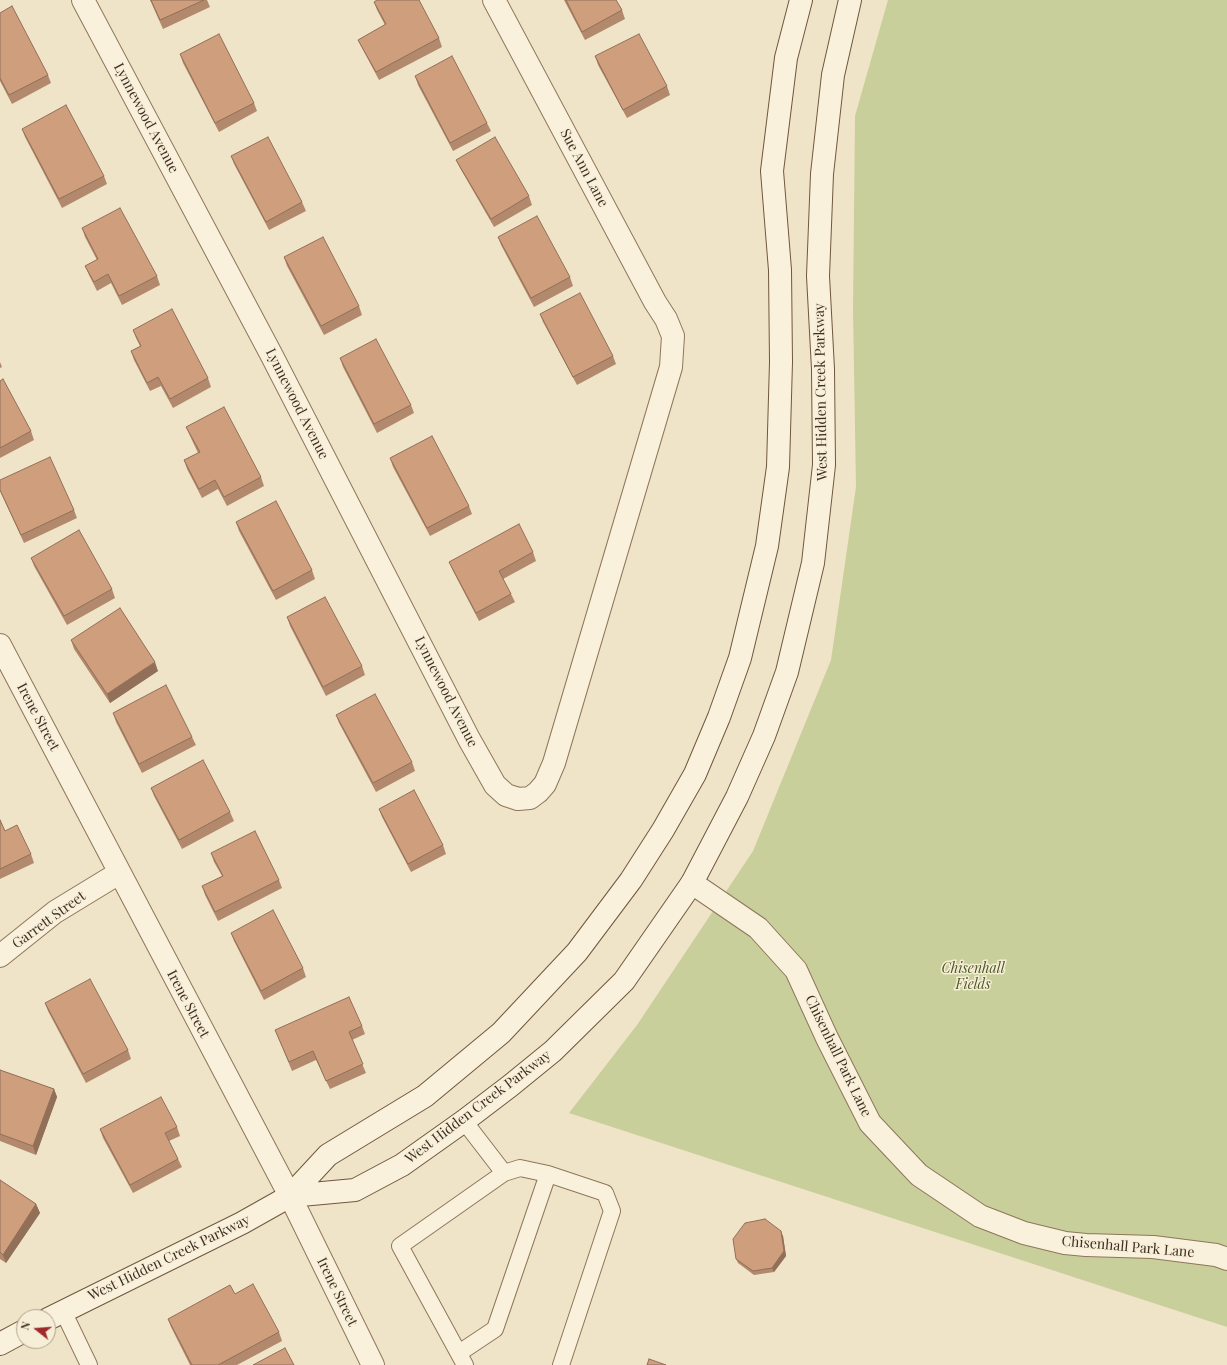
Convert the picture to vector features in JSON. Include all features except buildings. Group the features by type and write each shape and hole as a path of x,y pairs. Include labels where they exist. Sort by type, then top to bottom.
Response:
{"street":[{"name":"Lynnewood Avenue","path":"83,0 271,354 495,785 506,795 518,799 530,798 545,784 554,763 671,367 673,336"},
{"name":"Sue Ann Lane","path":"494,0 666,319 673,336"},
{"name":"West Hidden Creek Parkway","path":"56,1315 242,1223 290,1196 328,1155 425,1096 501,1033 577,952 632,880 663,830 694,774 719,717 740,658 765,553 778,467 781,362 780,270 772,171 786,58 801,0"},
{"name":"West Hidden Creek Parkway","path":"290,1196 355,1190 402,1165 464,1121 553,1051 624,981 692,883 737,797 764,736 787,672 813,563 824,465 823,369 818,276 822,174 833,75 850,0"},
{"name":"Irene Street","path":"0,645 290,1196 373,1365"},
{"name":"Garrett Street","path":"0,956 54,912 119,873"},
{"name":"Chisenhall Park Lane","path":"692,883 758,928 796,970 827,1038 870,1123 918,1175 980,1216 1024,1233 1072,1244 1153,1247 1216,1256 1227,1259"},
{"path":"0,1344 16,1335"}],"lane":[{"path":"464,1121 504,1173"},
{"path":"548,1174 495,1329 462,1359 400,1246 504,1173 520,1168 548,1174 605,1193 612,1211 561,1365"},
{"path":"56,1315 89,1365"}],"green space":[{"name":"Chisenhall Fields","path":"888,0 1227,0 1227,1327 569,1113 637,1025 753,851 831,660 856,487 853,309 855,116"}]}
